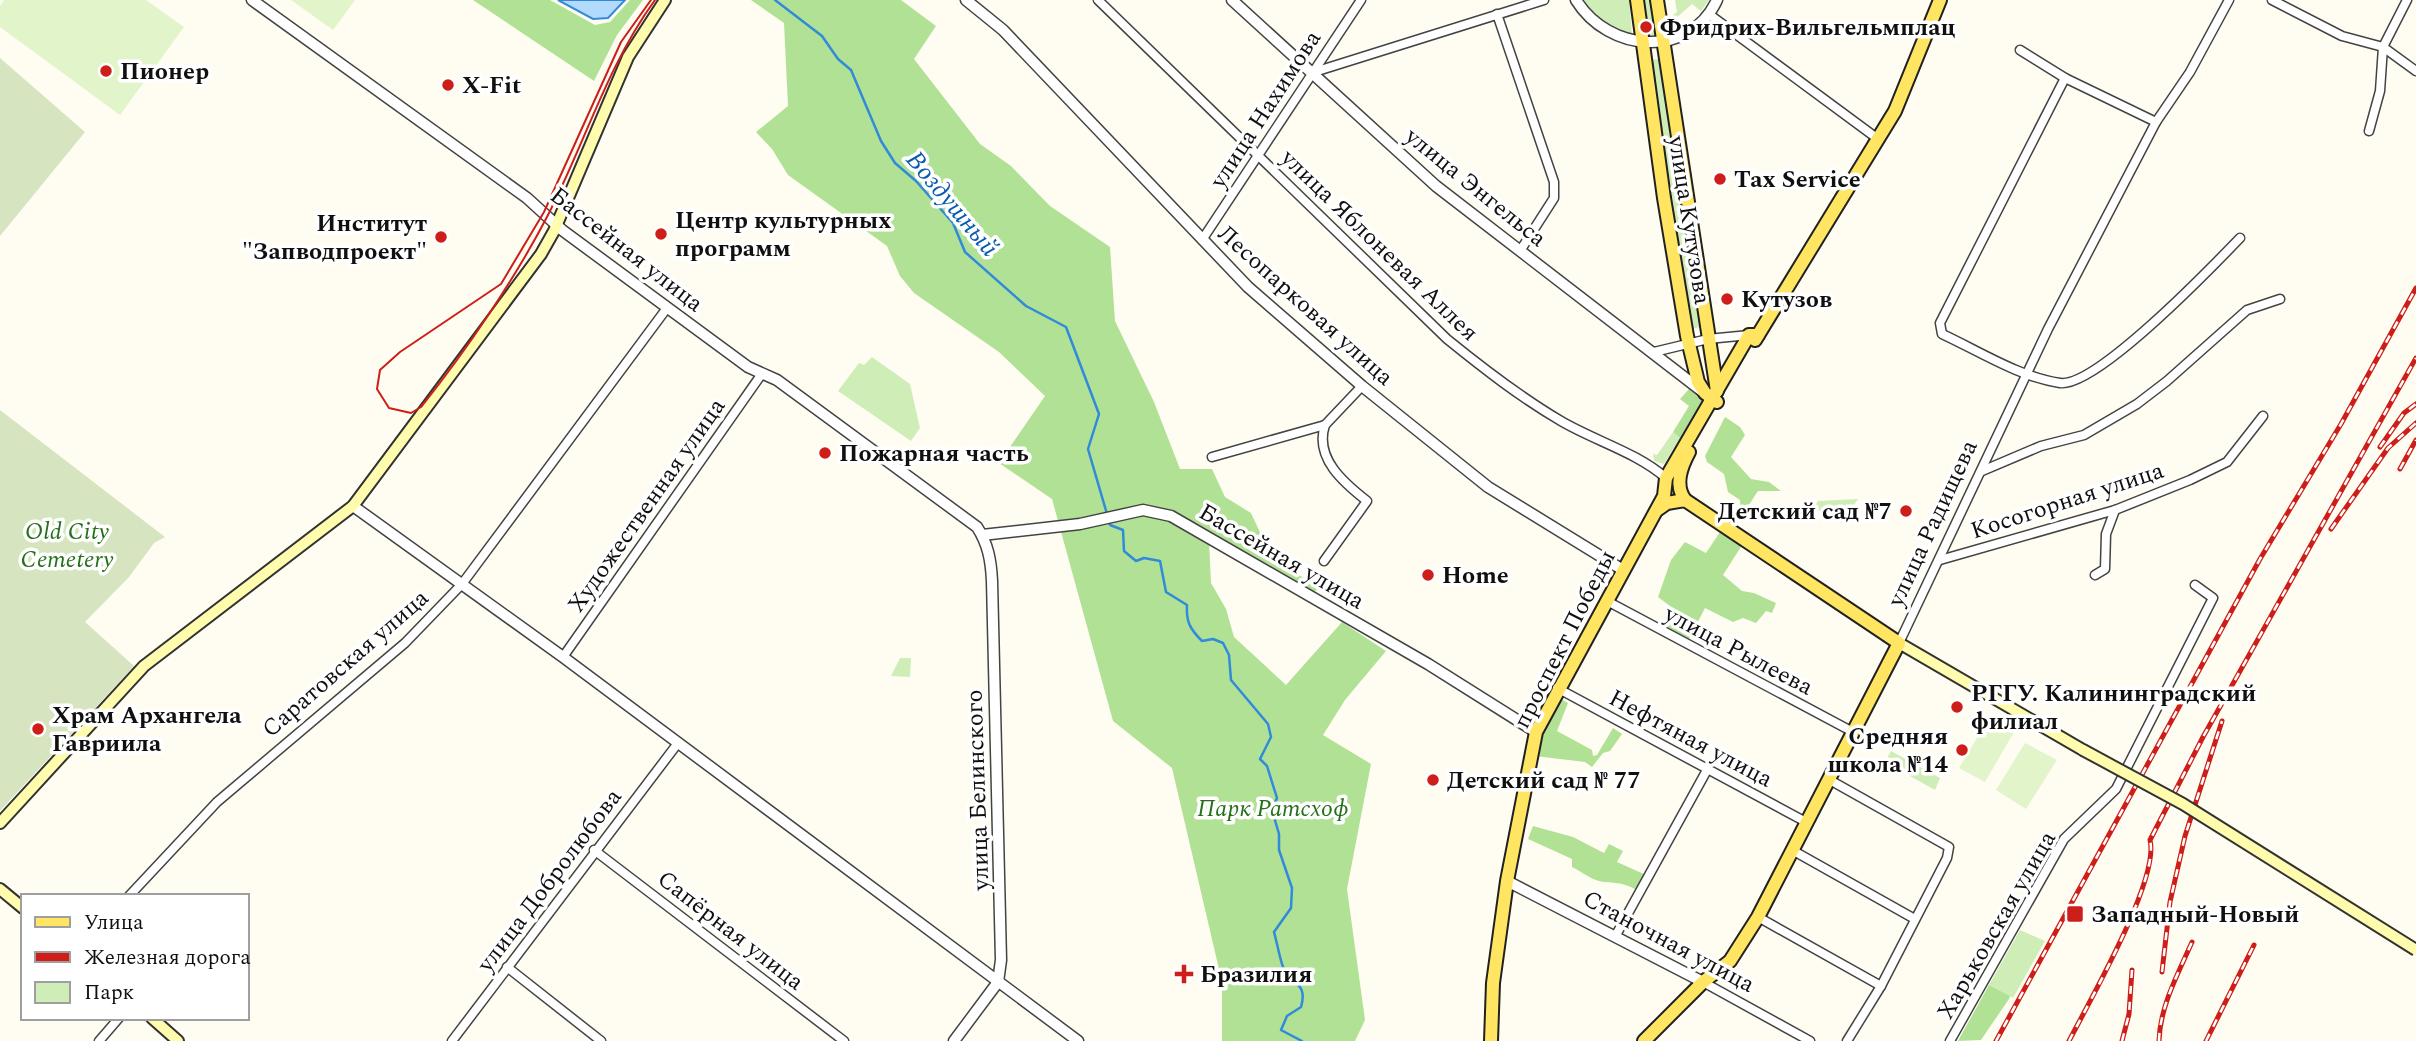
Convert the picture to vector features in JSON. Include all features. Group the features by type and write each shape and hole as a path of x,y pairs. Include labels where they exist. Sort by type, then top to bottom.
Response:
{"main road":[{"path":"0,823 110,701 172,643 353,506 541,254 557,224 628,57 665,0"},
{"name":"улица Кутузова","path":"1637,0 1641,43 1689,345 1699,382 1713,396"},
{"name":"улица Кутузова","path":"1657,0 1708,340 1713,396"},
{"name":"проспект Победы","path":"1491,1041 1493,983 1507,881 1535,732 1655,513 1664,496 1666,478 1713,396 1895,111 1940,0"},
{"name":"проспект Победы","path":"1685,500 1679,490 1681,470 1713,396"},
{"path":"1655,513 1667,503 1685,500 1899,643 2083,750 2183,804 2416,950"},
{"name":"улица Радищева","path":"1644,1041 1703,982 1730,961 1758,917 1899,643"},
{"path":"0,889 21,906"},
{"path":"154,1020 178,1041"}],"street":[{"name":"Бассейная улица","path":"252,0 527,198 667,308 761,375 777,380 979,531 1080,524 1143,510 1171,516 1428,664 1535,732"},
{"name":"Лесопарковая улица","path":"966,0 1003,30 1248,288 1362,386 1488,487 1623,570"},
{"name":"улица Яблоневая Аллея","path":"1098,0 1447,339 1504,385 1563,423 1639,460 1666,478"},
{"name":"улица Энгельса","path":"1232,0 1436,186 1713,396"},
{"name":"улица Нахимова","path":"1202,240 1361,0"},
{"path":"1311,73 1544,0"},
{"path":"1576,0 1593,21 1613,35 1641,43 1662,42 1680,36 1710,15 1717,0"},
{"name":"улица Радищева","path":"1899,643 1982,471 2025,373 2156,122 2190,72 2229,0"},
{"path":"2272,0 2342,36 2383,47 2416,71"},
{"path":"2369,131 2380,91 2383,47 2407,0"},
{"path":"1497,14 1554,182 1554,198 1520,251"},
{"path":"1710,15 1878,139"},
{"path":"2020,50 2065,78 2156,122"},
{"path":"2065,78 1940,323 1942,334 2025,373 2063,384 2083,376 2159,320 2240,238"},
{"path":"1982,471 2041,446 2084,435 2137,404 2167,381 2247,310 2280,299"},
{"name":"Саратовская улица","path":"131,894 217,802 405,643 462,584 667,308"},
{"path":"1654,352 1708,340 1753,335"},
{"name":"Художественная улица","path":"563,657 761,375"},
{"path":"1324,561 1367,501 1335,475 1321,437 1325,425 1362,386"},
{"name":"Косогорная улица","path":"1940,560 2115,510 2227,461 2263,416"},
{"path":"1212,457 1325,425"},
{"path":"353,506 563,657 1078,1041"},
{"path":"2095,575 2105,569 2106,534 2115,510"},
{"name":"улица Белинского","path":"979,531 991,562 992,581 1001,858 998,982"},
{"name":"Харьковская улица","path":"1950,1041 2064,839 2116,789 2213,598 2195,585"},
{"name":"улица Рылеева","path":"1607,601 1853,732"},
{"name":"Нефтяная улица","path":"1557,688 1806,822"},
{"name":"улица Добролюбова","path":"452,1041 594,850 678,743"},
{"path":"1616,935 1707,770"},
{"path":"1828,779 1949,847 1947,858 1913,918 1881,986 1847,1041"},
{"name":"Сапёрная улица","path":"594,850 844,1041"},
{"path":"1793,850 1913,918"},
{"name":"Станочная улица","path":"1507,881 1616,935 1810,1041"},
{"path":"1758,917 1881,986"},
{"path":"507,967 601,1041"},
{"path":"954,1041 998,982"},
{"path":"99,1041 117,1020"}],"green space":[{"name":"Пионер","path":"4,0 146,0 184,27 120,115 0,27 0,6"},
{"path":"291,0 355,0 333,30"},
{"path":"473,0 550,0 595,25 610,22 630,0 643,0 617,35 594,81"},
{"name":"Парк Ратсхоф","path":"751,0 901,0 936,26 914,59 980,144 1011,166 1050,206 1110,247 1115,321 1154,402 1180,469 1212,469 1225,497 1251,513 1264,541 1263,555 1320,587 1313,593 1209,541 1211,583 1226,609 1234,637 1286,685 1342,622 1386,651 1345,700 1323,735 1371,764 1347,889 1365,1020 1355,1041 1222,1041 1222,982 1172,768 1113,721 1052,499 999,463 1045,396 999,352 914,293 900,276 887,246 788,175 772,149 756,132 788,106 784,23"},
{"path":"1582,0 1629,0 1632,34 1604,22"},
{"path":"1643,0 1652,0 1655,35 1646,36"},
{"path":"1675,0 1709,0 1701,11 1692,4 1675,19 1675,26 1671,26 1669,18 1677,12"},
{"path":"0,58 85,132 0,236"},
{"path":"1659,59 1700,327 1692,329 1650,60"},
{"path":"872,357 910,384 920,428 911,441 838,391 859,363 864,365"},
{"path":"1690,388 1704,397 1680,438 1673,432 1689,406 1680,399"},
{"name":"Old City Cemetery","path":"0,410 165,537 154,543 129,577 85,622 134,666 0,811"},
{"path":"1725,417 1740,427 1745,435 1731,457 1751,479 1769,482 1781,491 1758,491 1741,517 1740,500 1728,492 1724,474 1707,462 1705,456"},
{"path":"1673,432 1680,438 1664,464 1654,461 1653,454 1657,455"},
{"path":"1858,499 1842,523 1814,508 1818,501"},
{"path":"1722,529 1744,542 1723,575 1742,591 1754,593 1776,603 1772,613 1766,611 1756,623 1743,618 1733,622 1705,608 1688,641 1662,623 1670,606 1658,597 1671,560 1685,542 1706,553"},
{"path":"900,658 911,658 910,677 891,676"},
{"path":"1557,697 1568,703 1557,731 1592,750 1593,756 1597,755 1613,728 1622,734 1610,751 1603,753 1592,767 1585,762 1535,756 1540,731"},
{"path":"1989,718 2014,732 1985,782 1959,768"},
{"path":"2025,743 2057,760 2026,809 1996,790"},
{"path":"1891,751 1940,778 1935,790 1885,762"},
{"path":"1533,826 1573,837 1604,853 1609,844 1623,851 1617,862 1646,875 1637,890 1596,880 1572,867 1572,859 1528,839"},
{"path":"2020,930 2045,941 2013,998 1989,985"},
{"path":"1989,985 2010,996 2009,999 1981,1040 1958,1041"}],"water":[{"path":"558,0 625,0 608,18 593,19"}],"waterway":[{"name":"Воздушный","path":"775,0 822,36 838,59 851,70 881,141 895,163 916,181 953,223 965,252 1026,306 1066,327 1099,414 1088,449 1107,514"},
{"name":"Воздушный","path":"1109,521 1110,525 1123,530 1124,551 1136,561 1144,558 1160,561 1166,592 1187,605 1190,625 1202,641 1213,639 1223,643 1229,655 1231,680 1268,724 1271,737 1260,759 1267,766 1277,798 1272,810 1279,834 1279,850 1292,888 1291,908 1274,932 1285,971 1300,987 1303,998 1301,1007 1287,1016 1281,1030 1302,1041"}],"tram line":[{"path":"651,0 621,42 544,212 501,284 400,352 380,370 377,389 389,408 411,413 421,407 489,314 548,215 623,51 655,0"}],"railway":[{"path":"1996,1041 2260,559 2341,424 2416,288"},
{"path":"2069,1041 2134,910 2150,858 2150,840 2203,737 2416,358"},
{"path":"2380,447 2404,413 2416,404"},
{"path":"2331,529 2388,448 2416,423"},
{"path":"2400,469 2416,440"},
{"path":"2162,972 2170,902 2185,836 2222,721"},
{"path":"2159,1041 2166,1003 2192,942"},
{"path":"2206,1041 2254,945"},
{"path":"2122,1041 2129,1014 2132,970"}],"place":[{"name":"Фридрих-Вильгельмплац","path":"1646,27"},
{"name":"Пионер","path":"106,71"},
{"name":"X-Fit","path":"448,85"},
{"name":"Tax Service","path":"1720,179"},
{"name":"Центр культурных программ","path":"661,234"},
{"name":"Институт \"Запводпроект\"","path":"441,237"},
{"name":"Кутузов","path":"1727,299"},
{"name":"Пожарная часть","path":"825,453"},
{"name":"Детский сад №7","path":"1906,511"},
{"name":"Home","path":"1428,575"},
{"name":"РГГУ. Калининградский филиал","path":"1957,707"},
{"name":"Храм Архангела Гавриила","path":"38,729"},
{"name":"Средняя школа №14","path":"1962,750"},
{"name":"Детский сад № 77","path":"1433,780"},
{"name":"Западный-Новый","path":"2075,914"},
{"name":"Бразилия","path":"1184,974"}]}
